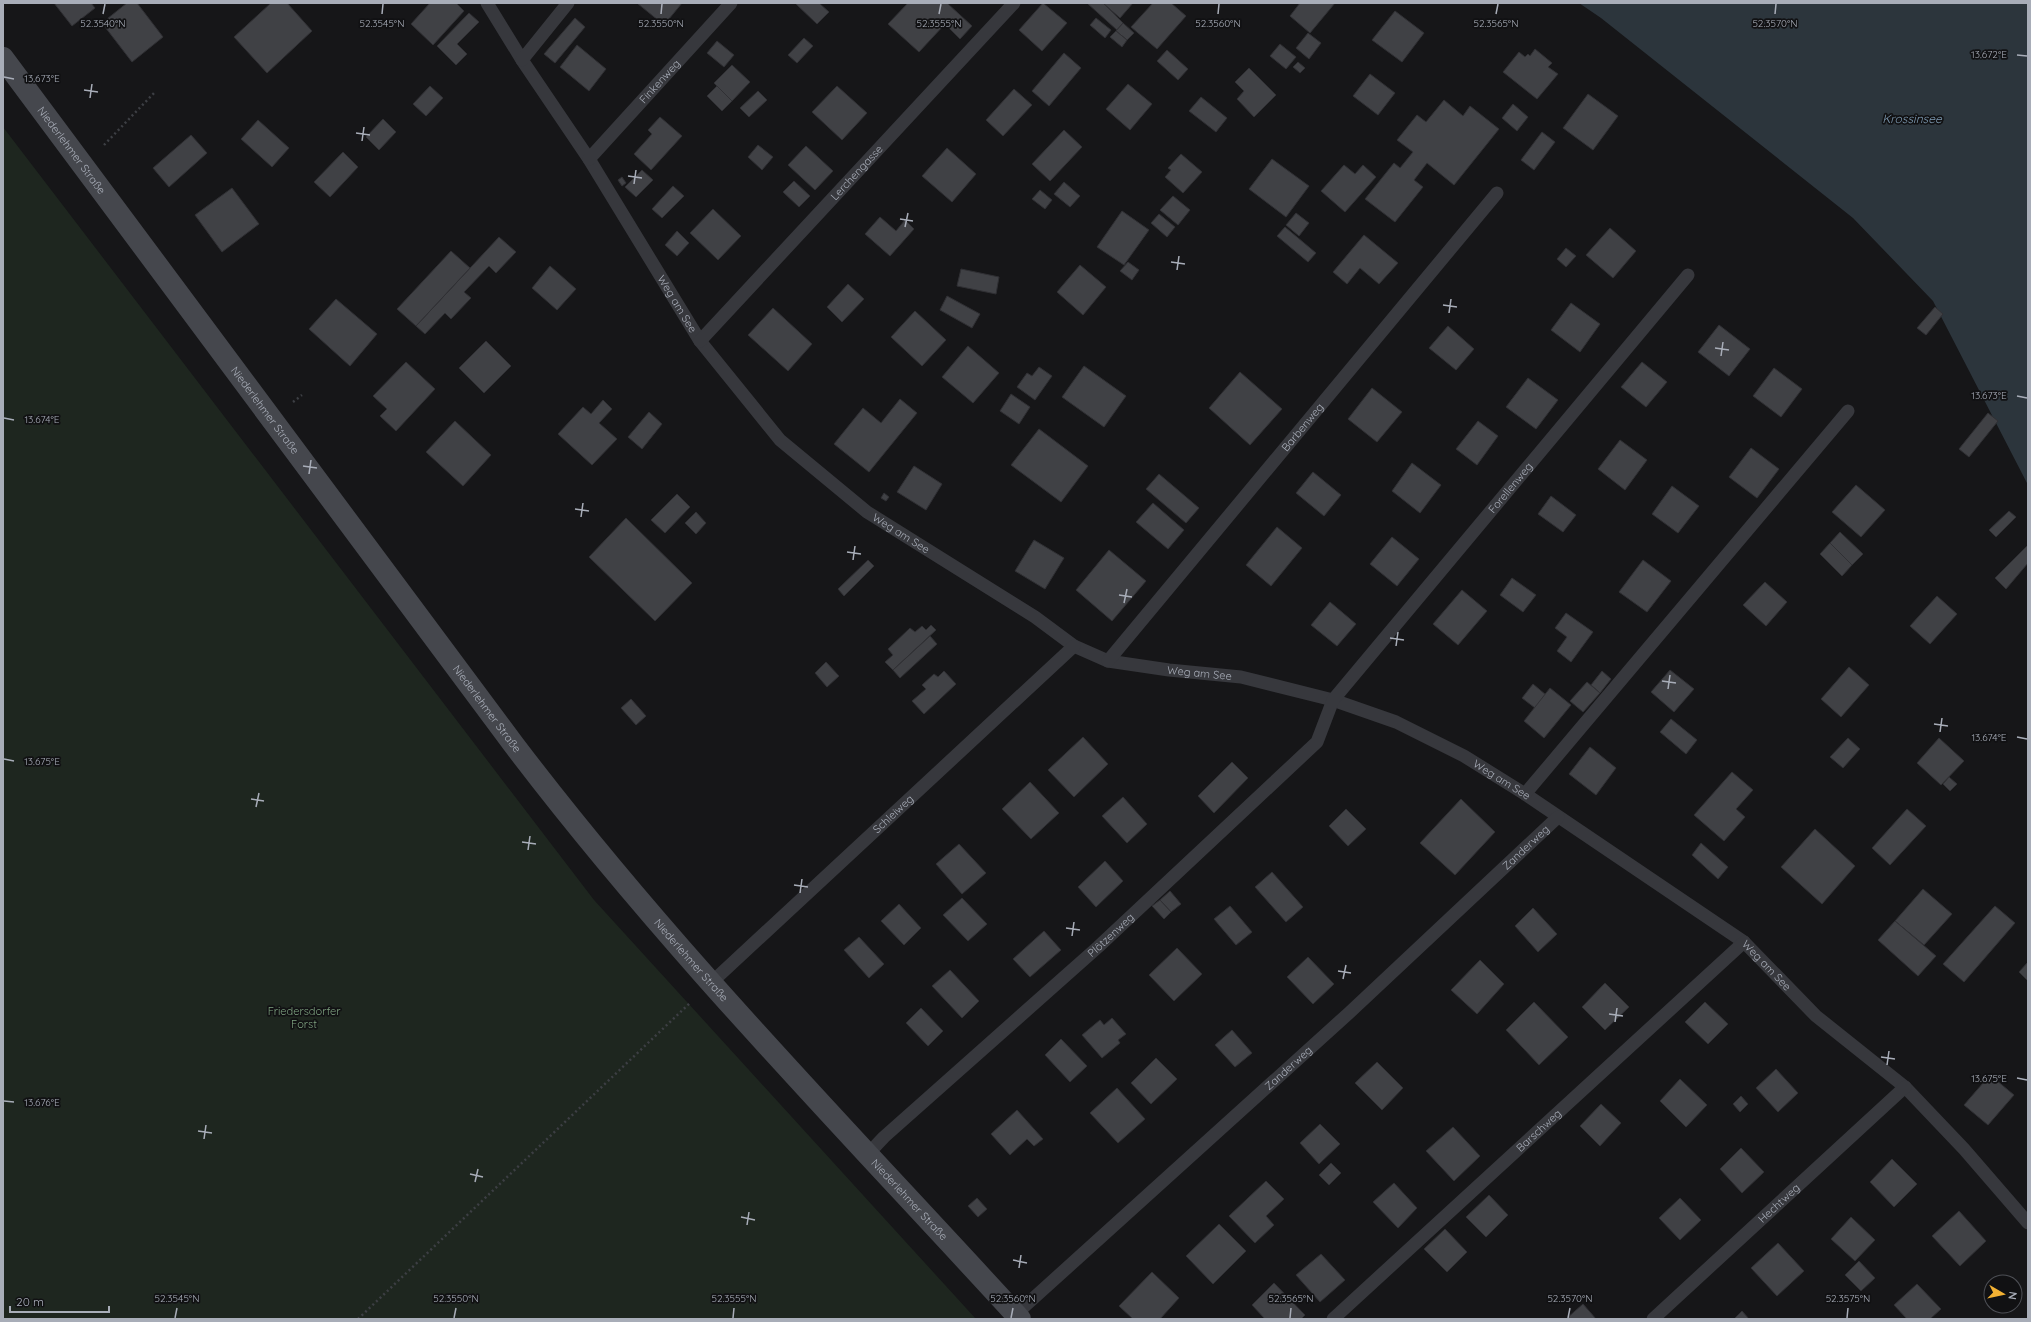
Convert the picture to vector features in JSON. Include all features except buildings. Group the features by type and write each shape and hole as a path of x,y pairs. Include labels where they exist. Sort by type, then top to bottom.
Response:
{"main road":[{"name":"Niederlehmer Straße","path":"3,58 554,798 601,856 712,982 1018,1317"}],"lane":[{"name":"Weg am See","path":"487,3 522,60 588,159 700,341 780,440 867,512 1035,617 1074,646 1108,661 1169,670 1241,677 1333,700 1396,722 1464,756 1525,794 1744,942 1816,1016 1905,1087 1964,1149 2028,1223"},
{"path":"522,60 568,3"},
{"name":"Finkenweg","path":"588,159 731,3"},
{"name":"Lerchengasse","path":"700,341 1014,3"},
{"name":"Barbenweg","path":"1108,661 1497,193"},
{"name":"Forellenweg","path":"1333,700 1688,275"},
{"path":"1525,794 1848,411"},
{"name":"Schleiweg","path":"712,982 1074,646"},
{"name":"Plötzenweg","path":"868,1154 884,1137 1098,947 1317,742 1333,700"},
{"name":"Zanderweg","path":"1018,1317 1349,1013 1558,817"},
{"name":"Barschweg","path":"1332,1319 1744,942"},
{"name":"Hechtweg","path":"1653,1319 1905,1087"}],"path":[{"path":"101,147 110,141 154,92"},
{"path":"293,402 302,395"},
{"path":"358,1319 712,982"}],"green space":[{"name":"Friedersdorfer Forst","path":"3,127 594,900 976,1319 3,1319"}],"water":[{"name":"Krossinsee","path":"1579,3 2028,3 2028,485 1933,301 1853,218 1601,18"}]}
